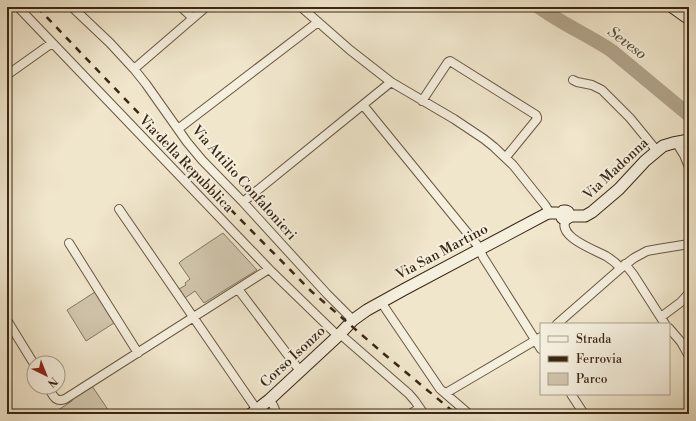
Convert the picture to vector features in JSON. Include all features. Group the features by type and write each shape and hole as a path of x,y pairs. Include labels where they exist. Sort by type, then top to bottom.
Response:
{"street":[{"name":"Via della Repubblica","path":"18,7 269,269 339,335 409,394 422,411"},
{"name":"Via Attilio Confalonieri","path":"72,7 110,43 134,69 187,142 202,160 353,320"},
{"path":"181,7 193,18"},
{"path":"134,69 206,7"},
{"path":"301,7 350,50 390,82 480,136 506,157 559,214 565,222 566,231 570,236 594,251 623,266 633,274 663,320 689,293"},
{"path":"672,7 689,19"},
{"path":"178,128 318,22"},
{"path":"7,75 52,43"},
{"path":"422,101 450,61 536,115 536,118 506,157"},
{"path":"573,80 592,85 602,90 661,148"},
{"path":"243,202 390,82"},
{"path":"363,105 478,246 483,257 538,338 446,393"},
{"path":"661,148 687,142"},
{"path":"687,142 680,144 680,147 688,165"},
{"path":"661,148 673,145 688,165"},
{"name":"Via Madonna","path":"559,214 580,216 588,215 615,192 641,165 661,148"},
{"path":"119,209 194,317 254,412"},
{"name":"Via San Martino","path":"353,320 381,302 479,250 559,214"},
{"path":"69,243 138,353"},
{"path":"558,323 634,258 658,248 689,244"},
{"path":"53,395 58,400 65,399 269,269"},
{"path":"238,289 300,371"},
{"path":"381,302 440,389 469,414"},
{"path":"7,320 28,355"},
{"name":"Corso Isonzo","path":"254,412 339,335 353,320"},
{"path":"670,329 681,342 689,356"},
{"path":"572,395 584,414"},
{"path":"269,400 277,414"},
{"path":"410,414 422,411"}],"green space":[{"path":"223,233 257,270 204,303 195,291 185,298 179,289 186,285 185,283 190,279 179,263"},
{"path":"95,292 114,323 86,341 67,310"},
{"path":"92,386 111,414 52,414 72,401 72,399"}],"waterway":[{"name":"Seveso","path":"539,7 612,51 689,115"}],"railway":[{"path":"37,7 311,291 456,414"}]}
